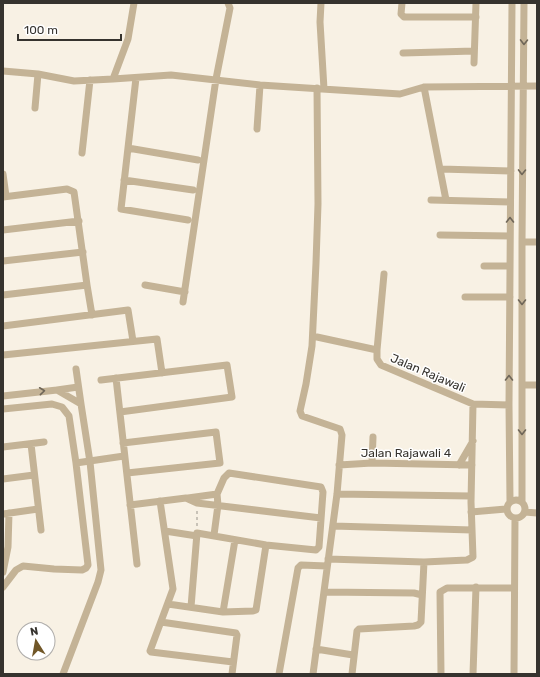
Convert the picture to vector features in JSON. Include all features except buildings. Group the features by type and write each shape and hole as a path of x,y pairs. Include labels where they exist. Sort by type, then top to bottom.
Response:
{"street":[{"path":"113,79 128,39 134,3"},
{"path":"183,302 216,79 230,8 228,3"},
{"path":"313,674 338,494 342,435 340,429 302,416 300,411 304,397 312,346 318,204 320,3"},
{"path":"402,3 401,14 404,17 476,17"},
{"path":"474,63 476,3"},
{"path":"512,3 509,405 510,501 507,504 506,509 510,516 515,518 522,516 525,512 525,506 522,501 524,3"},
{"path":"402,53 474,51"},
{"path":"3,71 38,74 74,81 136,78 171,74 260,84 400,94 424,87 537,86"},
{"path":"35,108 38,74"},
{"path":"136,78 121,209 188,220"},
{"path":"82,153 90,80"},
{"path":"257,129 260,84"},
{"path":"424,87 446,200"},
{"path":"128,148 198,160"},
{"path":"441,169 511,171"},
{"path":"3,174 5,196 67,189 74,192 92,314"},
{"path":"124,180 193,190"},
{"path":"431,200 510,202"},
{"path":"3,230 79,221"},
{"path":"440,235 510,236"},
{"path":"522,242 537,242"},
{"path":"3,261 83,252"},
{"path":"484,266 510,266"},
{"name":"Jalan Rajawali","path":"384,274 377,350 377,359 381,365 473,404 509,405"},
{"path":"3,295 87,285"},
{"path":"145,286 185,292"},
{"path":"465,297 510,298"},
{"path":"3,326 128,310 133,341"},
{"path":"317,337 377,350"},
{"path":"3,355 157,339 162,373"},
{"path":"101,380 227,365 232,397 120,412"},
{"path":"63,674 98,582 101,570 89,462 76,369"},
{"path":"116,378 137,564"},
{"path":"522,386 537,385"},
{"path":"3,396 78,387"},
{"path":"57,390 81,404"},
{"path":"3,409 52,404 62,407 69,416 78,463 88,565 82,570 23,566 16,570 3,588"},
{"path":"279,674 298,568 301,565 328,563 424,562 471,559 473,557 471,496 473,404"},
{"path":"123,443 216,432 220,463 127,473"},
{"path":"372,463 373,437"},
{"path":"459,465 473,439"},
{"path":"3,447 44,442"},
{"path":"31,444 41,530"},
{"path":"78,463 124,456"},
{"name":"Jalan Rajawali 4","path":"339,465 372,463 472,465"},
{"path":"165,531 214,535 266,545 312,551 316,550 319,547 323,492 321,487 229,474 224,478 217,494 218,505 214,535"},
{"path":"3,479 34,475"},
{"path":"130,505 217,494"},
{"path":"338,494 471,496"},
{"path":"186,498 197,503 321,518"},
{"path":"510,501 514,499 522,501"},
{"path":"160,501 173,589 150,649 151,652 233,662"},
{"path":"3,572 6,547 6,513 38,509"},
{"path":"471,512 506,509"},
{"path":"525,512 537,513"},
{"path":"514,674 515,518"},
{"path":"333,526 472,530"},
{"path":"191,607 197,534"},
{"path":"223,612 235,540"},
{"path":"168,604 223,612 256,610 266,545"},
{"path":"352,674 353,655 357,631 359,629 418,625 421,622 424,562"},
{"path":"473,674 476,587"},
{"path":"449,674 441,673 440,592 447,588 514,588"},
{"path":"324,592 414,593 422,595"},
{"path":"161,622 236,633 232,674"},
{"path":"316,649 353,655"}],"path":[{"path":"197,503 197,534"}]}
